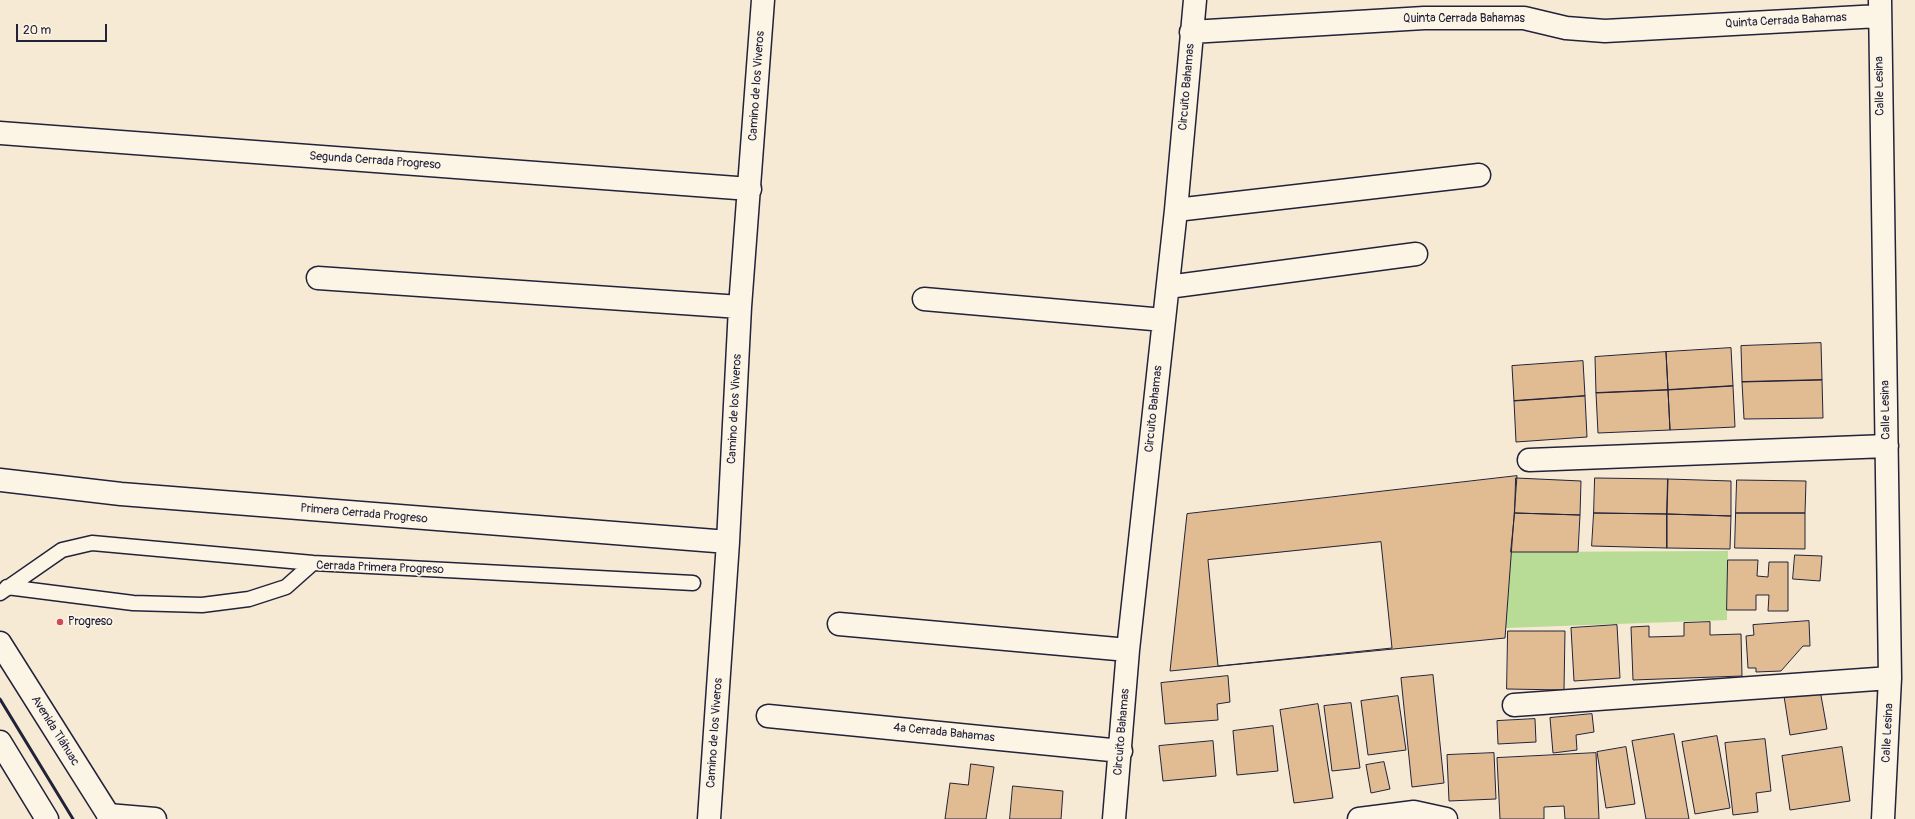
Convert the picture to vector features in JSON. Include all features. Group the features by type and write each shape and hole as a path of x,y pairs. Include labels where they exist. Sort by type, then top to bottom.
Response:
{"street":[{"name":"Camino de los Viveros","path":"709,819 728,542 740,307 763,0"},
{"name":"Circuito Bahamas","path":"1114,819 1121,751 1128,650 1176,210 1195,0"},
{"name":"Quinta Cerrada Bahamas","path":"1191,32 1424,9 1524,18 1566,28 1605,31 1879,8"},
{"name":"Calle Lesina","path":"1879,8 1890,678 1883,819"},
{"name":"Segunda Cerrada Progreso","path":"0,133 750,189"},
{"path":"1176,210 1479,175"},
{"path":"1168,287 1416,254"},
{"path":"318,278 740,307"},
{"path":"924,299 1164,320"},
{"path":"1530,460 1887,446"},
{"name":"Primera Cerrada Progreso","path":"0,480 121,494 728,542"},
{"path":"839,624 1128,650"},
{"name":"Avenida Tláhuac","path":"0,643 109,817"},
{"path":"1514,705 1890,678"},
{"name":"4ª Cerrada Bahamas","path":"768,716 1121,751"},
{"path":"0,742 47,819"},
{"path":"1359,819 1414,812 1446,819"},
{"path":"109,817 155,819"}],"lane":[{"path":"4,590 62,550 92,543 313,563"},
{"name":"Cerrada Primera Progreso","path":"4,590 133,603 202,605 249,600 286,587 313,563 693,583"}],"green space":[{"path":"1514,517 1511,552 1728,551 1727,620 1506,628 1381,542"}],"building":[{"path":"1821,343 1822,380 1742,382 1741,346"},
{"path":"1731,348 1733,386 1668,390 1666,352"},
{"path":"1666,352 1668,390 1596,393 1595,357"},
{"path":"1583,361 1585,396 1514,401 1512,366"},
{"path":"1822,380 1823,418 1744,419 1742,382"},
{"path":"1733,386 1735,427 1670,430 1668,390"},
{"path":"1668,390 1670,430 1598,433 1596,393"},
{"path":"1585,396 1587,437 1516,442 1514,401"},
{"path":"1517,476 1505,638 1170,671 1187,514"},
{"path":"1516,478 1581,481 1580,515 1515,513"},
{"path":"1595,478 1668,479 1667,514 1594,513"},
{"path":"1668,479 1731,481 1731,516 1667,514"},
{"path":"1737,480 1806,481 1805,513 1736,513"},
{"path":"1515,513 1580,515 1578,552 1511,552"},
{"path":"1594,513 1667,514 1667,548 1592,546"},
{"path":"1736,513 1805,513 1805,549 1735,548"},
{"path":"1667,514 1731,516 1730,549 1667,548"},
{"path":"1381,542 1392,648 1218,666 1208,560"},
{"path":"1795,555 1822,556 1820,581 1793,579"},
{"path":"1728,560 1758,560 1757,576 1768,577 1769,562 1788,562 1788,611 1768,611 1769,595 1756,595 1756,610 1727,610"},
{"path":"1809,621 1810,646 1803,646 1781,671 1756,672 1756,668 1748,668 1746,636 1754,635 1753,625"},
{"path":"1710,622 1710,635 1741,634 1742,676 1633,680 1631,627 1649,626 1649,637 1684,636 1684,623"},
{"path":"1617,625 1620,678 1574,681 1571,628"},
{"path":"1508,631 1565,631 1564,690 1507,689"},
{"path":"1433,675 1444,783 1412,787 1401,678"},
{"path":"1228,676 1230,702 1217,704 1218,720 1165,724 1161,683"},
{"path":"1820,690 1827,729 1790,735 1784,696"},
{"path":"1398,696 1406,750 1368,755 1361,701"},
{"path":"1351,703 1360,768 1332,771 1324,706"},
{"path":"1318,704 1333,798 1294,803 1280,710"},
{"path":"1592,714 1594,732 1576,735 1577,750 1553,753 1550,718"},
{"path":"1535,719 1536,742 1498,744 1497,721"},
{"path":"1273,726 1278,771 1237,775 1233,731"},
{"path":"1674,734 1689,819 1646,819 1632,741"},
{"path":"1717,736 1730,808 1695,814 1682,742"},
{"path":"1765,739 1771,791 1756,793 1758,812 1733,815 1725,743"},
{"path":"1213,741 1216,776 1163,781 1159,746"},
{"path":"1626,747 1635,804 1606,808 1597,752"},
{"path":"1842,747 1850,801 1790,810 1782,756"},
{"path":"1494,753 1496,799 1449,801 1447,755"},
{"path":"1596,753 1599,819 1565,819 1564,806 1544,807 1544,819 1500,819 1497,758"},
{"path":"1384,762 1390,789 1371,793 1366,765"},
{"path":"971,764 994,767 986,819 945,819 950,783 968,785"},
{"path":"1013,786 1063,791 1061,819 1010,819"}],"railway":[{"path":"0,699 73,819"}],"place":[{"name":"Progreso","path":"60,622"}]}
